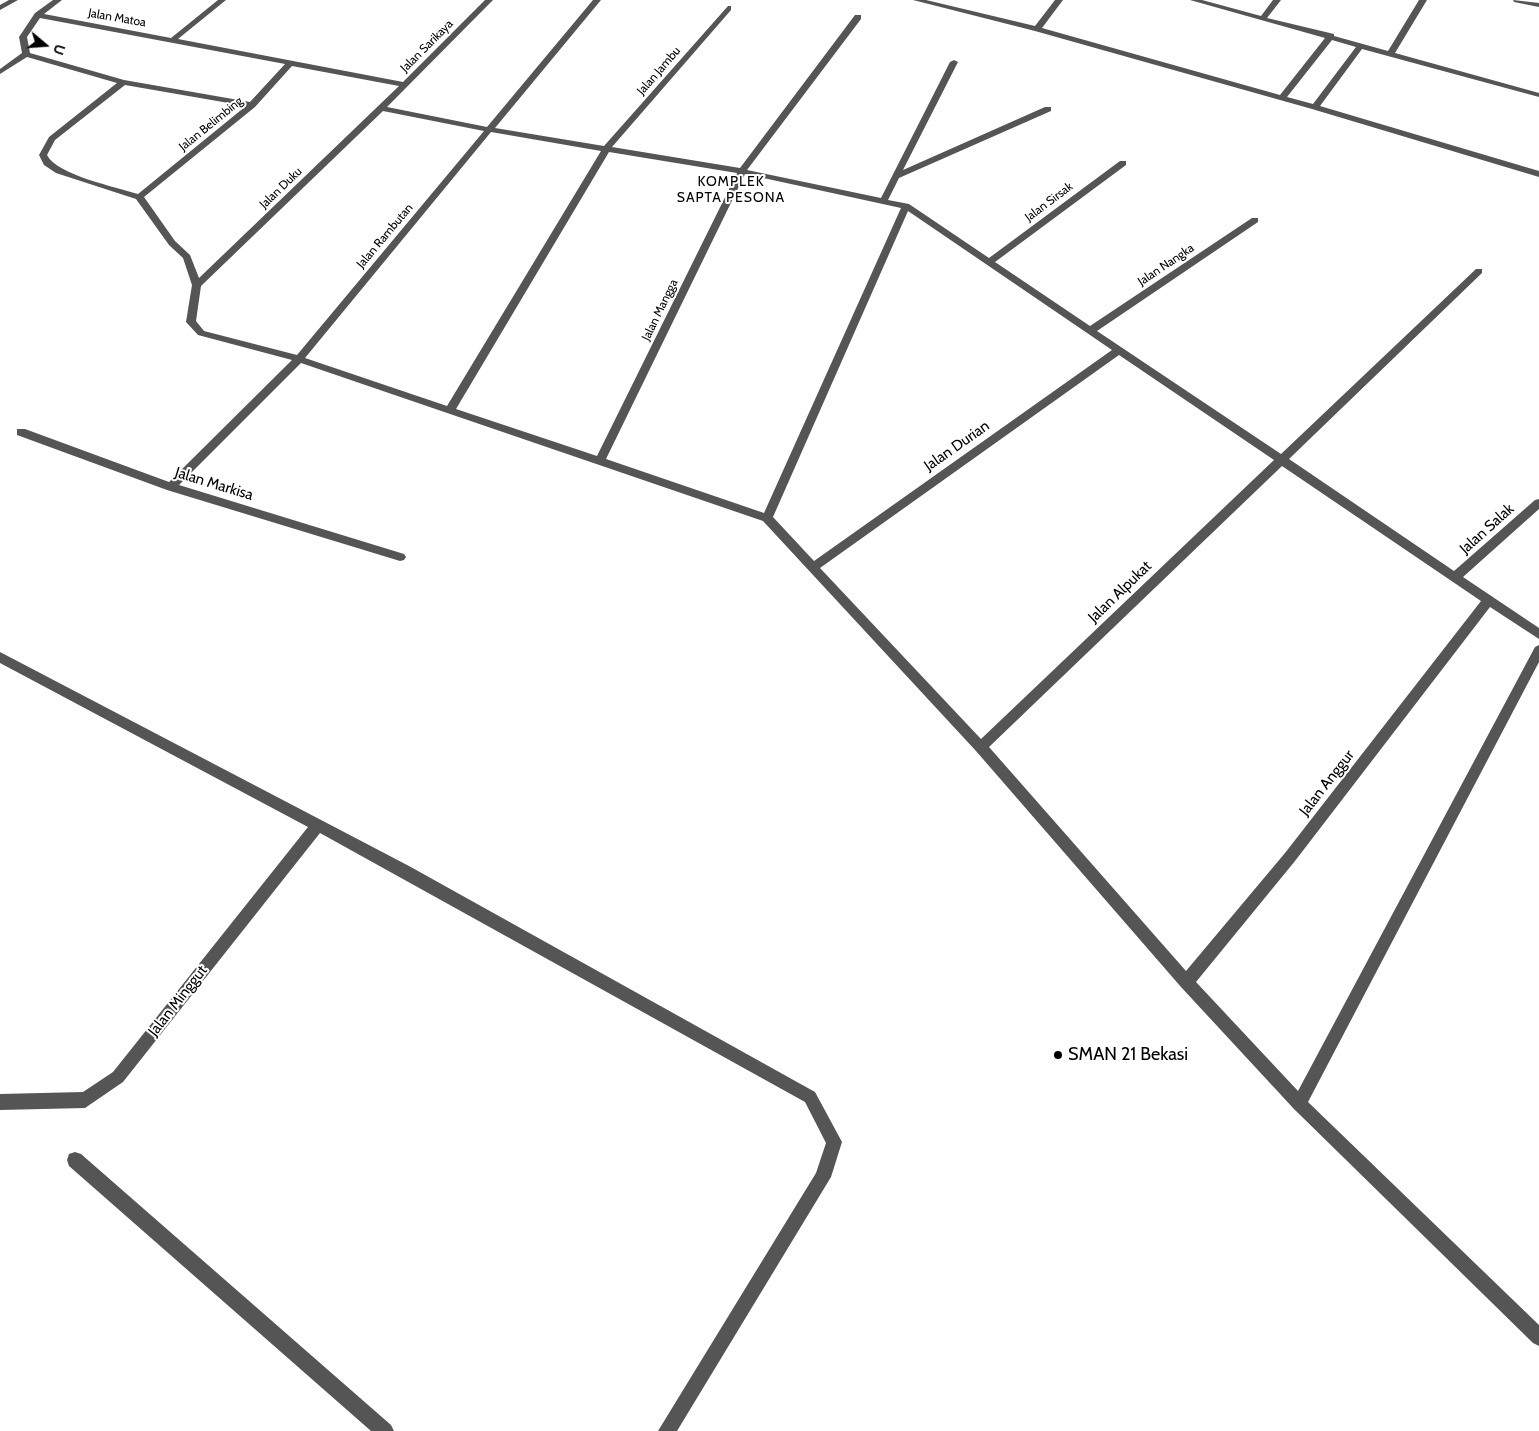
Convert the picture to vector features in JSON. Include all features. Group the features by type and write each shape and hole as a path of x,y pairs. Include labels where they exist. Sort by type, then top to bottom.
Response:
{"street":[{"path":"0,8 14,0"},
{"path":"26,54 23,37 38,15 58,0"},
{"path":"174,39 222,0"},
{"name":"Jalan Sarikaya","path":"381,108 489,0"},
{"name":"Jalan Rambutan","path":"171,487 299,359 597,0"},
{"path":"916,0 946,3 1315,107 1539,174"},
{"path":"1037,29 1058,0"},
{"path":"1194,0 1539,94"},
{"path":"1263,18 1277,0"},
{"path":"1391,53 1423,0"},
{"path":"1516,0 1539,5"},
{"name":"Jalan Jambu","path":"450,410 607,148 728,8"},
{"name":"Jalan Matoa","path":"38,15 174,39 405,85"},
{"name":"Jalan Mangga","path":"600,461 742,171 858,16"},
{"path":"1282,98 1331,36"},
{"path":"1315,107 1361,45"},
{"path":"0,72 26,54"},
{"path":"26,54 123,82 252,105"},
{"name":"Jalan Belimbing","path":"139,197 252,105 291,62"},
{"path":"884,200 954,62"},
{"path":"123,82 52,139 43,155 47,163 59,171 139,197 172,243 187,258 197,286 191,322 201,333 299,359 767,518 981,747 1186,982 1299,1104 1539,1337"},
{"path":"381,108 491,130 742,171 906,206 1539,634"},
{"name":"Jalan Duku","path":"197,286 381,108"},
{"path":"897,176 1048,109"},
{"name":"Jalan Sirsak","path":"990,261 1123,163"},
{"path":"767,518 906,206"},
{"name":"Jalan Nangka","path":"1090,331 1255,220"},
{"name":"Jalan Alpukat","path":"981,747 1479,270"},
{"name":"Jalan Durian","path":"813,567 1119,350"},
{"name":"Jalan Markisa","path":"21,432 171,487 400,558"},
{"name":"Jalan Salak","path":"1455,578 1539,503"},
{"name":"Jalan Anggur","path":"1186,982 1290,857 1488,600"},
{"path":"1299,1104 1539,650"},
{"path":"0,657 404,871 810,1097 834,1142 823,1177 667,1431"},
{"name":"Jalan Minggut","path":"0,1102 86,1100 118,1076 317,826"},
{"path":"75,1160 385,1431"}],"place":[{"name":"SMAN 21 Bekasi","path":"1058,1055"}],"district":[{"name":"KOMPLEK SAPTA PESONA","path":"731,190"}]}
